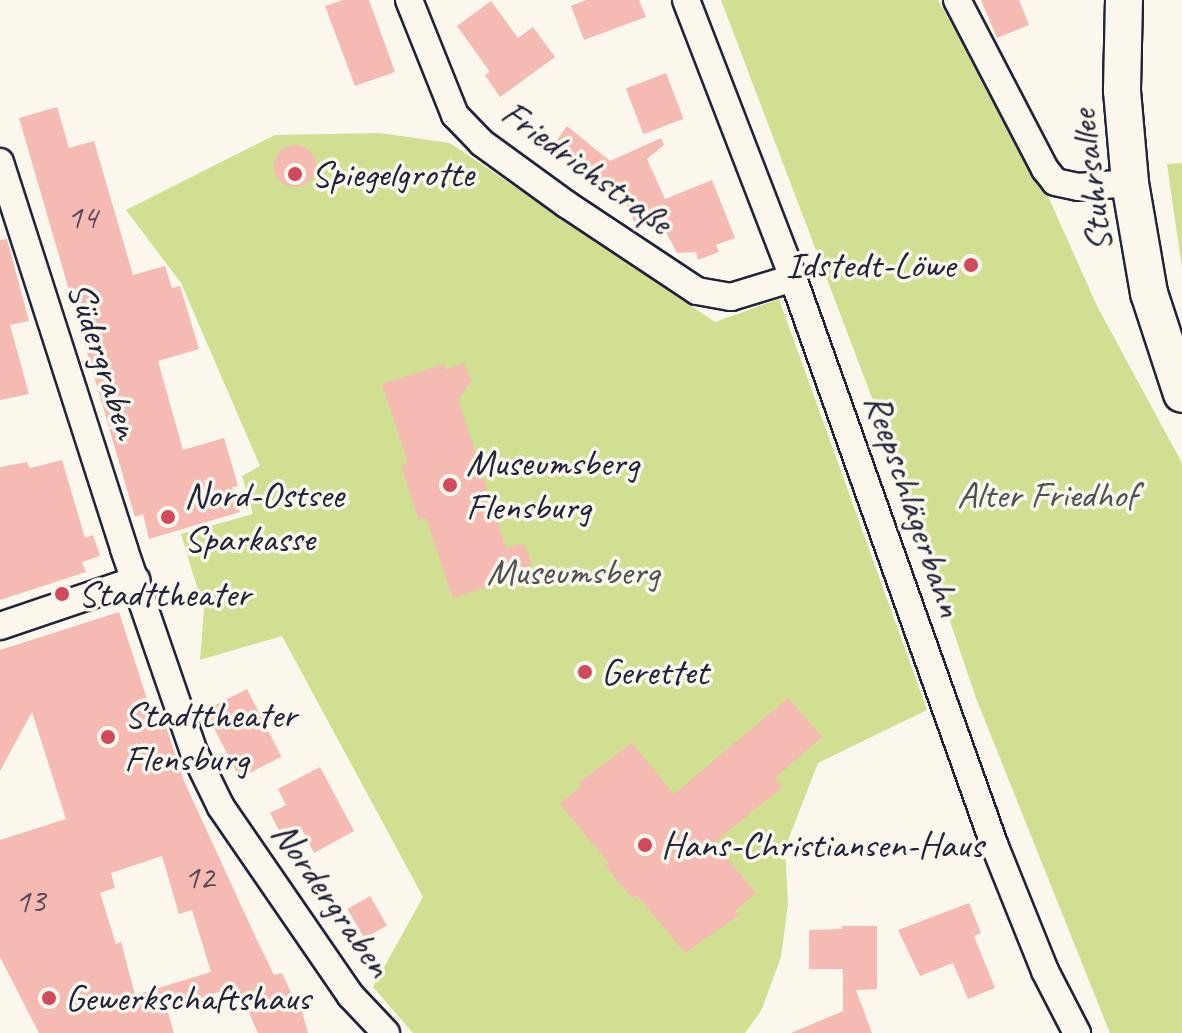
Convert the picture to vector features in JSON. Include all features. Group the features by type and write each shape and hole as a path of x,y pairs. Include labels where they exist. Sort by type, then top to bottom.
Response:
{"main road":[{"name":"Stuhrsallee","path":"1124,0 1122,91 1130,183 1149,293 1182,394"}],"street":[{"name":"Friedrichstraße","path":"409,0 455,115 482,143 554,196 697,291 731,297 793,278"},
{"name":"Reepschlägerbahn","path":"686,0 793,278 994,844 1045,971 1077,1033"},
{"path":"957,0 1045,169 1055,182 1078,187 1130,183"},
{"name":"Südergraben","path":"0,162 136,580"},
{"path":"0,626 136,580"},
{"name":"Nordergraben","path":"136,580 194,752 221,807 351,996 386,1033"}],"green space":[{"name":"Alter Friedhof","path":"721,0 938,0 1048,196 1097,306 1182,463 1182,1033 1110,1033 976,698 896,461"},
{"name":"Museumsberg","path":"380,133 450,143 715,322 779,299 927,710 818,763 785,848 788,904 781,957 761,1011 745,1033 413,1033 373,987 423,897 282,636 200,660 204,610 181,534 253,514 242,476 260,466 181,283 126,210 275,135"},
{"path":"1182,163 1182,268 1167,164"}],"building":[{"path":"343,0 369,0 395,72 355,86 325,6"},
{"path":"586,0 639,0 646,17 584,40 571,6"},
{"path":"981,0 1019,0 1029,25 997,38"},
{"path":"491,1 518,38 533,27 555,57 500,97 485,75 490,72 457,26"},
{"path":"666,73 684,119 643,134 626,88"},
{"path":"57,107 69,148 94,141 133,275 165,266 172,288 180,286 199,349 158,361 183,450 224,438 238,486 232,487 240,512 149,539 143,514 135,517 19,118"},
{"path":"567,126 610,161 661,138 664,145 647,159 665,199 712,180 735,238 716,245 719,252 698,260 696,252 677,253 657,215 636,225 616,183 604,193 577,161 554,144"},
{"name":"Spiegelgrotte","path":"295,145 310,151 316,166 310,181 295,187 280,181 274,166 280,151"},
{"path":"7,239 29,321 10,325 29,394 0,400 0,240"},
{"path":"464,363 471,381 458,400 506,548 524,543 532,565 513,571 515,578 453,598 426,518 419,520 410,493 401,465 408,463 382,384 444,364 446,370"},
{"path":"62,460 85,538 93,535 100,556 82,562 86,572 0,600 0,467 27,462 30,468"},
{"path":"119,612 154,721 163,718 184,781 256,938 274,975 282,973 293,997 298,997 308,1033 258,1033 237,986 167,1009 174,1033 39,1033 0,957 0,840 66,819 32,712 0,771 0,650","holes":["162,856 179,914 192,910 211,972 135,995 121,942 116,944 100,893 115,888 111,873"]},
{"path":"247,689 282,757 240,778 205,710"},
{"name":"Hans-Christiansen-Haus","path":"788,698 822,737 775,778 782,787 714,843 756,893 735,911 739,915 685,953 637,895 632,898 605,866 609,863 560,804 581,786 578,783 632,743 674,794"},
{"path":"320,767 354,831 314,853 300,826 282,836 270,813 286,805 278,789"},
{"path":"370,896 387,925 364,938 347,909"},
{"path":"969,903 981,933 974,936 995,988 968,999 953,963 920,976 898,930"},
{"path":"842,926 877,926 877,989 856,990 872,1033 791,1033 843,1011 843,969 809,969 809,930 842,929"}],"place":[{"name":"Spiegelgrotte","path":"295,174"},
{"name":"Idstedt-Löwe","path":"971,265"},
{"name":"Museumsberg Flensburg","path":"450,485"},
{"name":"Nord-Ostsee Sparkasse","path":"168,517"},
{"name":"Stadttheater","path":"62,594"},
{"name":"Gerettet","path":"585,672"},
{"name":"Stadttheater Flensburg","path":"108,737"},
{"name":"Hans-Christiansen-Haus","path":"645,845"},
{"name":"Gewerkschaftshaus","path":"49,998"}]}
